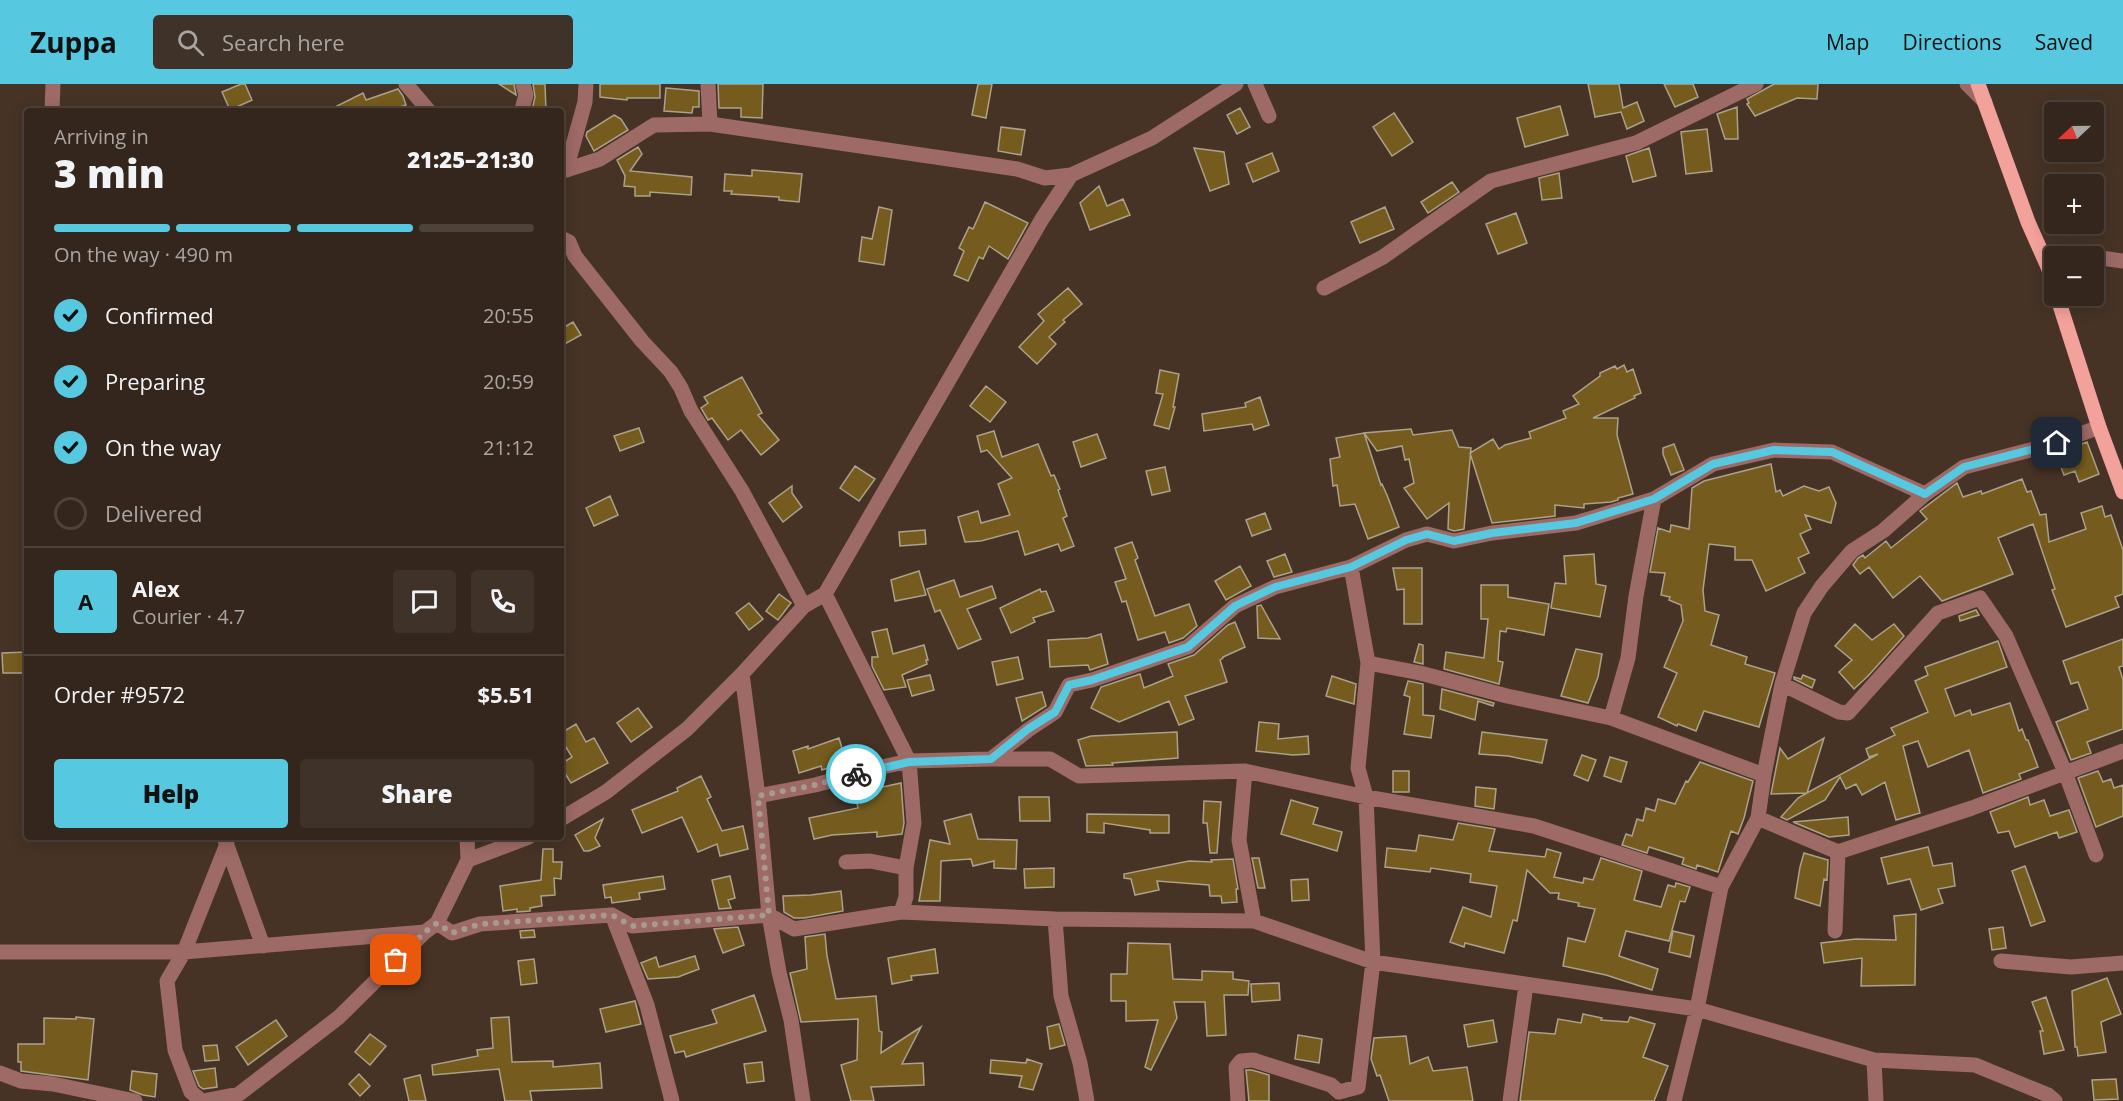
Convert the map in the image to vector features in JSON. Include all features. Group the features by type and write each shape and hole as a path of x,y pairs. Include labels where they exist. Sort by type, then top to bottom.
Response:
{"main road":[{"path":"1978,84 2028,222 2044,251"},
{"path":"2060,306 2099,427 2123,492"}],"street":[{"path":"52,108 53,84"},
{"path":"406,84 426,108"},
{"path":"523,84 526,95 524,108"},
{"path":"564,163 585,102 586,84"},
{"path":"708,84 710,124"},
{"path":"564,166 600,159 654,125 710,124 1017,169 1045,178 1071,175 1152,138 1236,84"},
{"path":"1255,84 1269,116"},
{"path":"1324,288 1383,257 1491,181 1636,142 1756,84"},
{"path":"1967,84 1985,102"},
{"path":"564,817 606,792 687,729 742,674 804,606 825,594 1042,219 1071,175"},
{"path":"564,240 569,242 575,256 642,341 671,372 691,411 742,491 804,606"},
{"path":"2104,258 2123,261"},
{"path":"1674,1101 1697,1009 1721,887 1758,819 1782,684 1804,613 1822,586 1852,551 1883,531 1925,494 1964,467 2057,443 2099,427"},
{"path":"991,759 1028,729 1055,712 1069,685 1092,680 1188,647 1235,606 1275,587 1351,567 1406,540 1427,534 1454,541 1492,533 1576,523 1654,499 1713,464 1774,450 1832,452 1925,494"},
{"path":"1611,718 1628,658 1636,596 1654,499"},
{"path":"1238,1101 1236,1067 1241,1061 1253,1060 1331,1085 1339,1092 1358,1087 1373,962 1366,797 1358,768 1368,663 1351,567"},
{"path":"825,594 909,762 915,823 906,868 906,897 901,912"},
{"path":"1782,684 1839,712 1848,713 1938,613 1980,598 2006,636 2065,772 2096,855"},
{"path":"1368,663 1611,718 1764,775"},
{"path":"742,674 758,796 769,915 779,972 791,1020 803,1101"},
{"path":"1758,819 1838,852 1971,808 2123,751"},
{"path":"758,796 815,785 882,766 909,762 1050,759 1079,776 1245,771 1366,797 1534,826 1721,887"},
{"path":"1245,771 1239,840 1254,921"},
{"path":"226,841 184,952 167,981 175,1050 191,1092 203,1101 239,1094 339,1017 431,928 468,860 467,840"},
{"path":"468,860 521,840"},
{"path":"226,841 262,946"},
{"path":"1835,931 1838,852"},
{"path":"846,862 870,861 906,868"},
{"path":"0,952 184,952 431,928 452,933 480,924 612,915 632,926 769,915 794,929 901,912 1055,919 1254,921 1373,962 1697,1009 1874,1060 1975,1065 2048,1095 2055,1101"},
{"path":"612,915 647,1005 672,1101"},
{"path":"1055,919 1061,996 1080,1063 1087,1101"},
{"path":"2001,962 2071,967 2123,963"},
{"path":"1510,1101 1526,985"},
{"path":"1874,1060 1876,1101"},
{"path":"0,1072 21,1081 53,1084 135,1101"}],"building":[{"path":"245,84 252,100 229,108 222,92"},
{"path":"499,84 514,84 516,95"},
{"path":"533,84 545,84 546,108 533,106 535,97"},
{"path":"600,84 660,84 660,98 627,98 627,100 600,97"},
{"path":"718,84 763,84 762,118 741,117 741,108 719,108"},
{"path":"978,84 992,84 986,118 972,115"},
{"path":"1588,84 1619,84 1623,108 1637,102 1644,121 1627,129 1621,112 1595,117"},
{"path":"1664,84 1693,84 1698,97 1675,107"},
{"path":"1774,84 1818,84 1817,99 1797,98 1755,116 1747,104 1749,103 1747,99"},
{"path":"666,88 699,91 699,107 693,107 692,113 664,111"},
{"path":"398,89 406,105 397,108 333,108 363,93 366,100"},
{"path":"1560,106 1568,135 1525,147 1517,118"},
{"path":"1737,107 1738,139 1725,139 1717,114"},
{"path":"1240,108 1250,127 1237,134 1227,115"},
{"path":"1394,113 1413,142 1392,156 1373,127"},
{"path":"614,115 621,119 628,130 594,151 586,136 587,132"},
{"path":"1001,127 1025,130 1021,155 998,151"},
{"path":"1707,129 1712,171 1686,174 1681,132"},
{"path":"638,147 642,154 630,171 692,177 691,195 650,192 650,196 635,196 635,187 624,186 625,176 617,160"},
{"path":"1194,148 1224,152 1229,184 1210,191"},
{"path":"1649,148 1656,176 1633,182 1626,156"},
{"path":"1272,153 1279,171 1253,182 1246,164"},
{"path":"752,170 802,174 799,202 779,200 779,197 731,194 732,191 724,191 725,174 752,176"},
{"path":"1559,173 1562,198 1542,200 1539,178"},
{"path":"1452,182 1459,192 1428,213 1421,202"},
{"path":"1099,186 1107,206 1123,199 1130,215 1090,230 1080,203"},
{"path":"985,202 1028,223 1008,259 989,246 983,259 979,257 968,281 954,275 964,251 959,248 969,227 973,229"},
{"path":"879,207 892,210 884,265 859,261 862,237 872,239"},
{"path":"1385,207 1394,229 1360,243 1351,222"},
{"path":"1516,213 1527,243 1498,254 1486,224"},
{"path":"1068,288 1082,304 1063,320 1065,322 1049,337 1056,344 1037,364 1019,347 1044,321 1038,314"},
{"path":"573,322 581,335 564,344 564,327"},
{"path":"1624,365 1627,372 1633,369 1641,393 1593,418 1618,418 1617,435 1633,494 1611,502 1584,504 1584,508 1555,505 1555,516 1492,523 1470,453 1493,439 1499,449 1505,445 1531,438 1529,432 1566,418 1563,411 1579,404 1573,396 1600,376 1600,373 1615,366 1617,369"},
{"path":"1160,370 1179,374 1173,407 1175,407 1169,429 1154,425 1163,394 1156,393"},
{"path":"742,377 762,413 758,415 779,440 761,455 741,430 728,440 712,418 708,420 701,408 708,403 704,397"},
{"path":"986,386 1006,402 990,422 970,406"},
{"path":"1260,397 1269,425 1254,430 1252,424 1204,431 1202,414 1246,407 1245,403"},
{"path":"639,428 644,442 620,451 614,436"},
{"path":"1411,429 1413,435 1452,430 1459,447 1471,448 1464,529 1454,531 1448,529 1449,503 1427,519 1404,488 1414,483 1409,459 1405,460 1402,446 1377,451 1364,433"},
{"path":"994,431 1002,457 1038,444 1051,476 1054,475 1060,489 1058,490 1067,516 1063,518 1074,546 1061,551 1058,544 1025,555 1018,531 981,541 965,542 958,517 978,511 981,523 1010,515 998,484 1012,478 987,450 981,452 977,436"},
{"path":"1364,433 1381,485 1399,527 1368,539 1355,504 1340,506 1337,485 1333,486 1330,459 1340,457 1336,438"},
{"path":"1097,434 1106,458 1081,467 1073,442"},
{"path":"2087,442 2099,474 2079,482 2075,471 2064,475 2058,453"},
{"path":"1674,444 1684,470 1671,475 1663,448"},
{"path":"1771,464 1776,492 1780,490 1783,496 1804,486 1819,491 1829,487 1836,503 1831,523 1805,515 1811,529 1800,534 1809,553 1798,558 1805,573 1766,591 1752,560 1735,560 1735,547 1709,544 1703,590 1705,611 1719,615 1711,645 1747,657 1745,664 1775,673 1759,727 1704,711 1696,731 1678,724 1677,726 1658,717 1677,673 1664,667 1683,621 1681,605 1669,600 1670,597 1661,595 1665,573 1650,572 1658,528 1670,532 1671,525 1689,529 1692,488 1704,481"},
{"path":"855,466 875,479 859,501 840,488"},
{"path":"1165,467 1170,491 1152,495 1146,471"},
{"path":"2022,479 2027,492 2031,491 2040,515 2046,514 2049,542 2086,529 2081,513 2102,506 2105,517 2111,515 2123,550 2123,594 2115,597 2119,607 2066,627 2052,590 2055,589 2033,524 1998,538 2013,574 1942,601 1920,576 1893,598 1869,567 1860,574 1853,565 1858,558 1863,555 1865,558 1886,541 1891,548 1927,519 1920,511 1957,483 1963,497 1981,491 1982,494"},
{"path":"792,486 792,493 802,507 783,522 769,503"},
{"path":"610,496 618,515 594,526 586,508"},
{"path":"1265,513 1271,529 1252,536 1246,520"},
{"path":"925,530 926,544 900,546 899,532"},
{"path":"1132,542 1138,558 1135,560 1155,616 1189,604 1197,626 1183,638 1169,643 1165,632 1138,640 1126,601 1122,602 1115,582 1126,579 1115,548"},
{"path":"1285,554 1292,572 1274,577 1267,561"},
{"path":"1594,554 1596,584 1606,586 1600,617 1551,608 1555,583 1566,584 1564,556"},
{"path":"1240,566 1251,586 1226,600 1215,581"},
{"path":"1393,568 1422,568 1422,624 1404,624 1404,589 1397,590"},
{"path":"919,571 926,595 895,601 891,580"},
{"path":"954,580 960,597 992,586 996,598 967,609 981,639 958,649 940,610 935,612 927,589"},
{"path":"1481,585 1508,585 1508,597 1549,604 1544,635 1507,628 1506,632 1500,631 1498,661 1503,662 1499,684 1444,669 1446,652 1484,658 1488,619 1481,619"},
{"path":"1040,589 1041,592 1046,591 1054,611 1033,618 1035,622 1011,633 1000,608"},
{"path":"779,594 791,603 778,620 766,611"},
{"path":"749,603 763,619 749,630 736,613"},
{"path":"1261,605 1280,639 1258,638 1257,606"},
{"path":"1976,610 1979,615 1960,621 1959,616"},
{"path":"1235,622 1245,647 1220,660 1227,682 1185,696 1194,719 1179,725 1169,701 1119,722 1091,708 1101,687 1140,674 1144,688 1173,676 1168,664 1194,655 1228,625"},
{"path":"1855,624 1872,640 1894,624 1904,636 1854,689 1839,672 1852,660 1835,646"},
{"path":"887,629 893,654 924,645 928,660 926,660 927,664 902,675 906,687 884,690 872,666 872,657 878,657 872,632"},
{"path":"1101,634 1108,664 1090,670 1088,665 1050,667 1048,640 1088,638"},
{"path":"2123,639 2123,666 2119,667 2123,680 2123,729 2087,742 2091,753 2071,760 2056,722 2088,709 2078,682 2071,684 2063,661"},
{"path":"1998,641 2007,667 1945,689 1955,716 1970,710 1972,715 2010,703 2019,731 2022,729 2028,740 2038,767 2019,774 2021,779 1983,793 1969,750 1928,767 1918,741 1903,746 1920,813 1896,820 1885,782 1862,795 1856,784 1846,789 1840,777 1825,800 1787,820 1781,817 1798,798 1878,754 1869,757 1866,749 1895,735 1891,728 1928,712 1915,681 1928,675 1925,667"},
{"path":"1419,644 1423,645 1423,664 1414,662"},
{"path":"1576,649 1602,654 1598,677 1588,703 1561,696"},
{"path":"24,652 24,673 3,673 2,653"},
{"path":"1018,657 1023,679 997,685 992,662"},
{"path":"930,675 934,690 912,696 907,680"},
{"path":"1803,675 1815,680 1812,688 1794,679 1794,677 1801,679"},
{"path":"1332,676 1356,684 1354,704 1326,696"},
{"path":"1408,681 1423,684 1423,715 1434,716 1431,738 1404,734 1410,697 1404,695"},
{"path":"1442,689 1494,703 1493,706 1478,701 1475,720 1440,709"},
{"path":"1042,692 1046,706 1022,721 1016,698"},
{"path":"638,708 652,727 631,742 617,723"},
{"path":"1259,722 1279,724 1278,739 1308,736 1309,754 1293,755 1256,751"},
{"path":"576,724 586,742 594,738 608,763 571,783 564,772 564,762 572,757 564,744 564,731"},
{"path":"1177,732 1178,758 1112,763 1113,765 1086,766 1078,740 1091,736"},
{"path":"1482,732 1547,740 1542,763 1508,756 1479,754"},
{"path":"839,738 846,762 822,770 821,766 799,773 793,751 808,746 808,749"},
{"path":"1824,738 1807,793 1771,794 1780,748 1788,759"},
{"path":"1582,755 1596,760 1588,781 1574,775"},
{"path":"1610,757 1627,762 1621,782 1604,776"},
{"path":"1700,762 1753,781 1738,834 1731,831 1718,872 1697,865 1696,869 1682,864 1684,858 1649,847 1647,853 1622,845 1626,834 1632,836 1637,819 1643,821 1646,808 1655,811 1658,799 1675,804 1686,781 1688,782"},
{"path":"1393,771 1409,771 1409,792 1393,792"},
{"path":"2098,771 2103,782 2111,779 2114,788 2123,785 2123,816 2096,827 2078,778"},
{"path":"701,776 711,797 707,799 722,831 743,826 748,849 720,856 717,844 698,852 682,817 642,833 632,810 678,791 677,788"},
{"path":"901,783 904,823 902,834 877,837 877,832 832,835 814,839 809,818 858,808 855,793"},
{"path":"1476,787 1496,789 1494,809 1475,806"},
{"path":"1019,797 1049,797 1050,821 1020,821"},
{"path":"2028,797 2030,805 2044,800 2050,816 2069,810 2077,832 2059,838 2057,832 2015,847 2009,831 1998,833 1990,812"},
{"path":"1291,800 1318,808 1313,824 1342,832 1337,851 1281,834"},
{"path":"1204,801 1221,802 1217,853 1210,853 1207,823 1203,823"},
{"path":"971,814 978,839 1017,840 1016,869 994,868 994,861 973,866 971,859 941,861 940,901 919,901 930,840 950,844 944,821"},
{"path":"1087,814 1169,815 1169,833 1150,833 1150,830 1104,823 1104,833 1087,832"},
{"path":"1848,817 1849,835 1829,837 1793,822"},
{"path":"603,819 595,838 600,846 584,851 575,835"},
{"path":"1458,823 1495,829 1489,851 1545,857 1547,849 1561,853 1554,877 1583,883 1584,878 1593,880 1601,858 1642,871 1634,900 1661,907 1668,885 1675,887 1676,883 1690,887 1685,902 1680,901 1669,941 1626,931 1619,956 1658,969 1652,990 1606,975 1563,966 1568,938 1585,942 1595,909 1558,899 1559,893 1550,893 1527,870 1517,921 1513,920 1504,953 1465,943 1464,947 1450,942 1463,907 1491,917 1497,886 1470,882 1471,874 1431,868 1430,872 1385,867 1387,848 1416,851 1419,835 1453,840"},
{"path":"1928,847 1933,866 1952,863 1955,886 1938,889 1943,903 1921,910 1910,879 1888,884 1881,858"},
{"path":"543,849 553,849 553,862 562,862 561,879 554,878 555,895 541,896 542,906 530,908 530,911 517,912 517,909 503,911 500,886 541,880"},
{"path":"1804,853 1828,860 1827,880 1824,879 1820,906 1795,898"},
{"path":"1252,858 1259,858 1265,888 1258,888"},
{"path":"1233,859 1238,889 1236,889 1237,902 1222,903 1221,896 1210,896 1209,885 1157,881 1159,890 1135,895 1131,879 1124,878 1124,874 1189,861 1212,862 1211,860"},
{"path":"2025,866 2045,921 2031,926 2012,871"},
{"path":"1054,868 1054,887 1025,888 1024,869"},
{"path":"663,876 665,889 639,893 640,899 612,903 611,897 605,898 603,885"},
{"path":"730,876 735,898 728,900 731,908 719,909 712,880"},
{"path":"1308,879 1309,900 1292,901 1291,880"},
{"path":"841,891 843,911 804,918 794,918 784,912 783,896"},
{"path":"1916,914 1915,985 1861,986 1862,958 1824,963 1821,943 1856,939 1896,940 1894,916"},
{"path":"738,927 744,945 723,953 714,929"},
{"path":"2003,927 2006,948 1992,950 1989,929"},
{"path":"534,930 535,937 521,938 520,931"},
{"path":"1673,931 1694,936 1690,957 1669,952"},
{"path":"825,934 836,999 876,996 879,1031 882,1032 881,1053 921,1027 902,1064 923,1063 924,1085 871,1087 874,1101 851,1101 841,1065 857,1060 858,1019 801,1022 790,973 807,969 805,937"},
{"path":"1128,943 1170,944 1173,979 1202,980 1202,971 1233,972 1233,979 1249,981 1248,995 1224,995 1226,1035 1207,1036 1205,1002 1174,1002 1177,1018 1151,1070 1145,1067 1158,1020 1126,1021 1126,1001 1111,1001 1111,974 1127,974"},
{"path":"935,949 938,973 911,976 912,980 892,984 888,958"},
{"path":"695,956 699,969 678,977 648,979 641,963 656,957 659,967"},
{"path":"534,959 537,983 521,985 518,961"},
{"path":"2107,978 2121,1014 2101,1022 2106,1052 2078,1056 2077,1047 2075,1047 2072,991"},
{"path":"1279,983 1280,1000 1252,1002 1251,984"},
{"path":"754,995 766,1031 686,1057 684,1051 675,1053 670,1036 717,1023 712,1010"},
{"path":"2046,997 2064,1050 2044,1054 2040,1031 2043,1031 2032,1002"},
{"path":"635,1001 641,1024 606,1032 600,1009"},
{"path":"1583,1014 1602,1018 1601,1020 1628,1022 1630,1017 1655,1024 1643,1057 1668,1066 1654,1101 1520,1101 1529,1032 1555,1034 1558,1019 1581,1023"},
{"path":"76,1017 94,1019 88,1080 21,1071 21,1062 18,1062 18,1044 44,1044 44,1018 76,1019"},
{"path":"509,1017 512,1062 553,1061 553,1067 600,1063 602,1088 530,1091 532,1101 505,1101 499,1069 433,1075 432,1065 478,1056 477,1050 493,1048 491,1018"},
{"path":"276,1020 287,1036 248,1065 236,1047"},
{"path":"1493,1020 1497,1042 1468,1047 1464,1025"},
{"path":"1059,1024 1065,1045 1050,1049 1047,1027"},
{"path":"370,1034 386,1046 370,1065 355,1052"},
{"path":"1298,1035 1322,1039 1319,1063 1295,1059"},
{"path":"1406,1036 1410,1064 1428,1057 1433,1071 1467,1067 1473,1101 1389,1101 1380,1075 1377,1076 1371,1059 1374,1038"},
{"path":"217,1045 219,1060 205,1061 203,1046"},
{"path":"1027,1059 1042,1064 1033,1090 1019,1087 1022,1076 990,1073 991,1060 1026,1063"},
{"path":"762,1062 764,1081 747,1083 744,1064"},
{"path":"215,1068 217,1087 203,1089 199,1086 193,1071"},
{"path":"1246,1070 1269,1075 1269,1101 1249,1101"},
{"path":"132,1071 157,1074 155,1097 130,1090"},
{"path":"359,1074 370,1086 360,1096 349,1084"},
{"path":"420,1075 426,1101 409,1101 404,1079"},
{"path":"2116,1079 2118,1099 2094,1100 2092,1080"}],"way so far":[{"path":"396,960 437,923 452,933 480,924 612,915 632,926 769,915 758,796 856,774"}],"route":[{"path":"856,774 882,766 909,762 991,759 1028,729 1055,712 1069,685 1092,680 1188,647 1235,606 1275,587 1351,567 1406,540 1427,534 1454,541 1492,533 1576,523 1654,499 1713,464 1774,450 1832,452 1925,494 1964,467 2057,443"}]}
